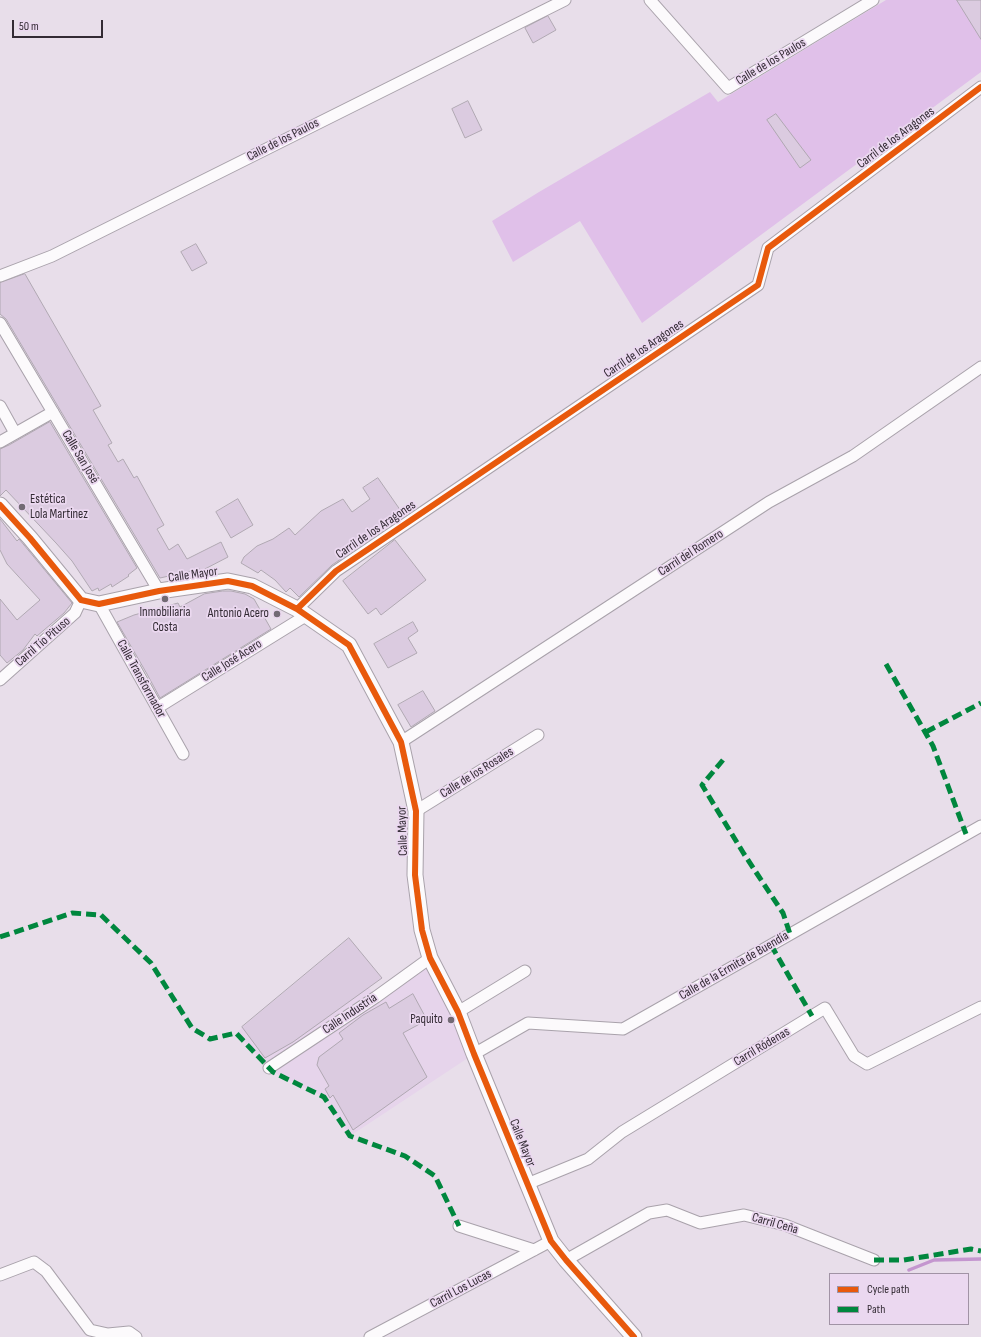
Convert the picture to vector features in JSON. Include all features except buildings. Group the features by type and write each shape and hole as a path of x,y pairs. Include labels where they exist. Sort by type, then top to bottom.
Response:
{"street":[{"name":"Calle de los Paulos","path":"0,276 52,256 565,0"},
{"name":"Calle de los Paulos","path":"650,0 728,88 873,0"},
{"name":"Carril de los Aragones","path":"302,612 336,571 758,285 768,248 981,87"},
{"name":"Calle San José","path":"0,323 159,590"},
{"name":"Carril del Romero","path":"401,742 769,502 853,456 981,367"},
{"path":"0,406 15,433"},
{"path":"0,442 53,412"},
{"path":"0,505 30,538 81,600"},
{"name":"Calle Mayor","path":"81,600 99,604 159,590 228,581 252,586 302,612 349,645 401,742 416,811 415,875 422,930 430,958 458,1012 551,1241 634,1337"},
{"name":"Carril Tío Pituso","path":"1,678 75,613 81,600"},
{"name":"Calle Transformador","path":"99,604 183,754"},
{"name":"Calle José Acero","path":"157,708 302,612"},
{"name":"Calle de los Rosales","path":"416,811 538,736"},
{"name":"Calle de la Ermita de Buendía","path":"474,1054 528,1023 623,1029 981,826"},
{"name":"Calle Industria","path":"269,1068 376,997 430,958"},
{"path":"458,1012 525,971"},
{"name":"Carril Ródenas","path":"528,1184 588,1159 622,1132 825,1008 854,1056 867,1064 981,1007"},
{"name":"Carril Ceña","path":"566,1260 649,1213 667,1210 700,1223 744,1215 778,1223 874,1260"},
{"path":"459,1226 534,1250"},
{"name":"Carril Los Lucas","path":"370,1337 551,1241"},
{"path":"0,1275 34,1262 46,1270 90,1330 108,1334 129,1332 136,1337"}],"shaded area":[{"path":"886,0 981,0 981,72 642,323 580,221 513,262 492,221 710,92 718,102"},
{"path":"338,949 376,997 430,958 474,1054 350,1136 324,1097 273,1072 236,1033"}],"waterway":[{"path":"909,1270 934,1260 981,1259"}],"marked path":[{"path":"886,664 933,746 966,834"},
{"path":"926,732 981,703"},
{"path":"723,760 702,785 744,854 783,913 790,934"},
{"path":"0,937 72,913 101,915 151,963 192,1028 210,1039 236,1033 273,1072 324,1097 350,1136 405,1156 435,1176 459,1226"},
{"path":"771,945 812,1016"},
{"path":"874,1260 904,1260 971,1249 981,1251"}],"cycle path":[{"path":"297,609 336,571 758,285 768,248 981,87"},
{"path":"0,505 30,538 81,600 99,604 159,591 228,581 252,586 297,609 349,645 401,742 416,811 415,875 422,930 430,958 458,1012 551,1241 634,1337"}],"place":[{"name":"Estética Lola Martinez","path":"22,507"},
{"name":"Inmobiliaria Costa","path":"165,599"},
{"name":"Antonio Acero","path":"277,614"},
{"name":"Paquito","path":"451,1020"}]}
